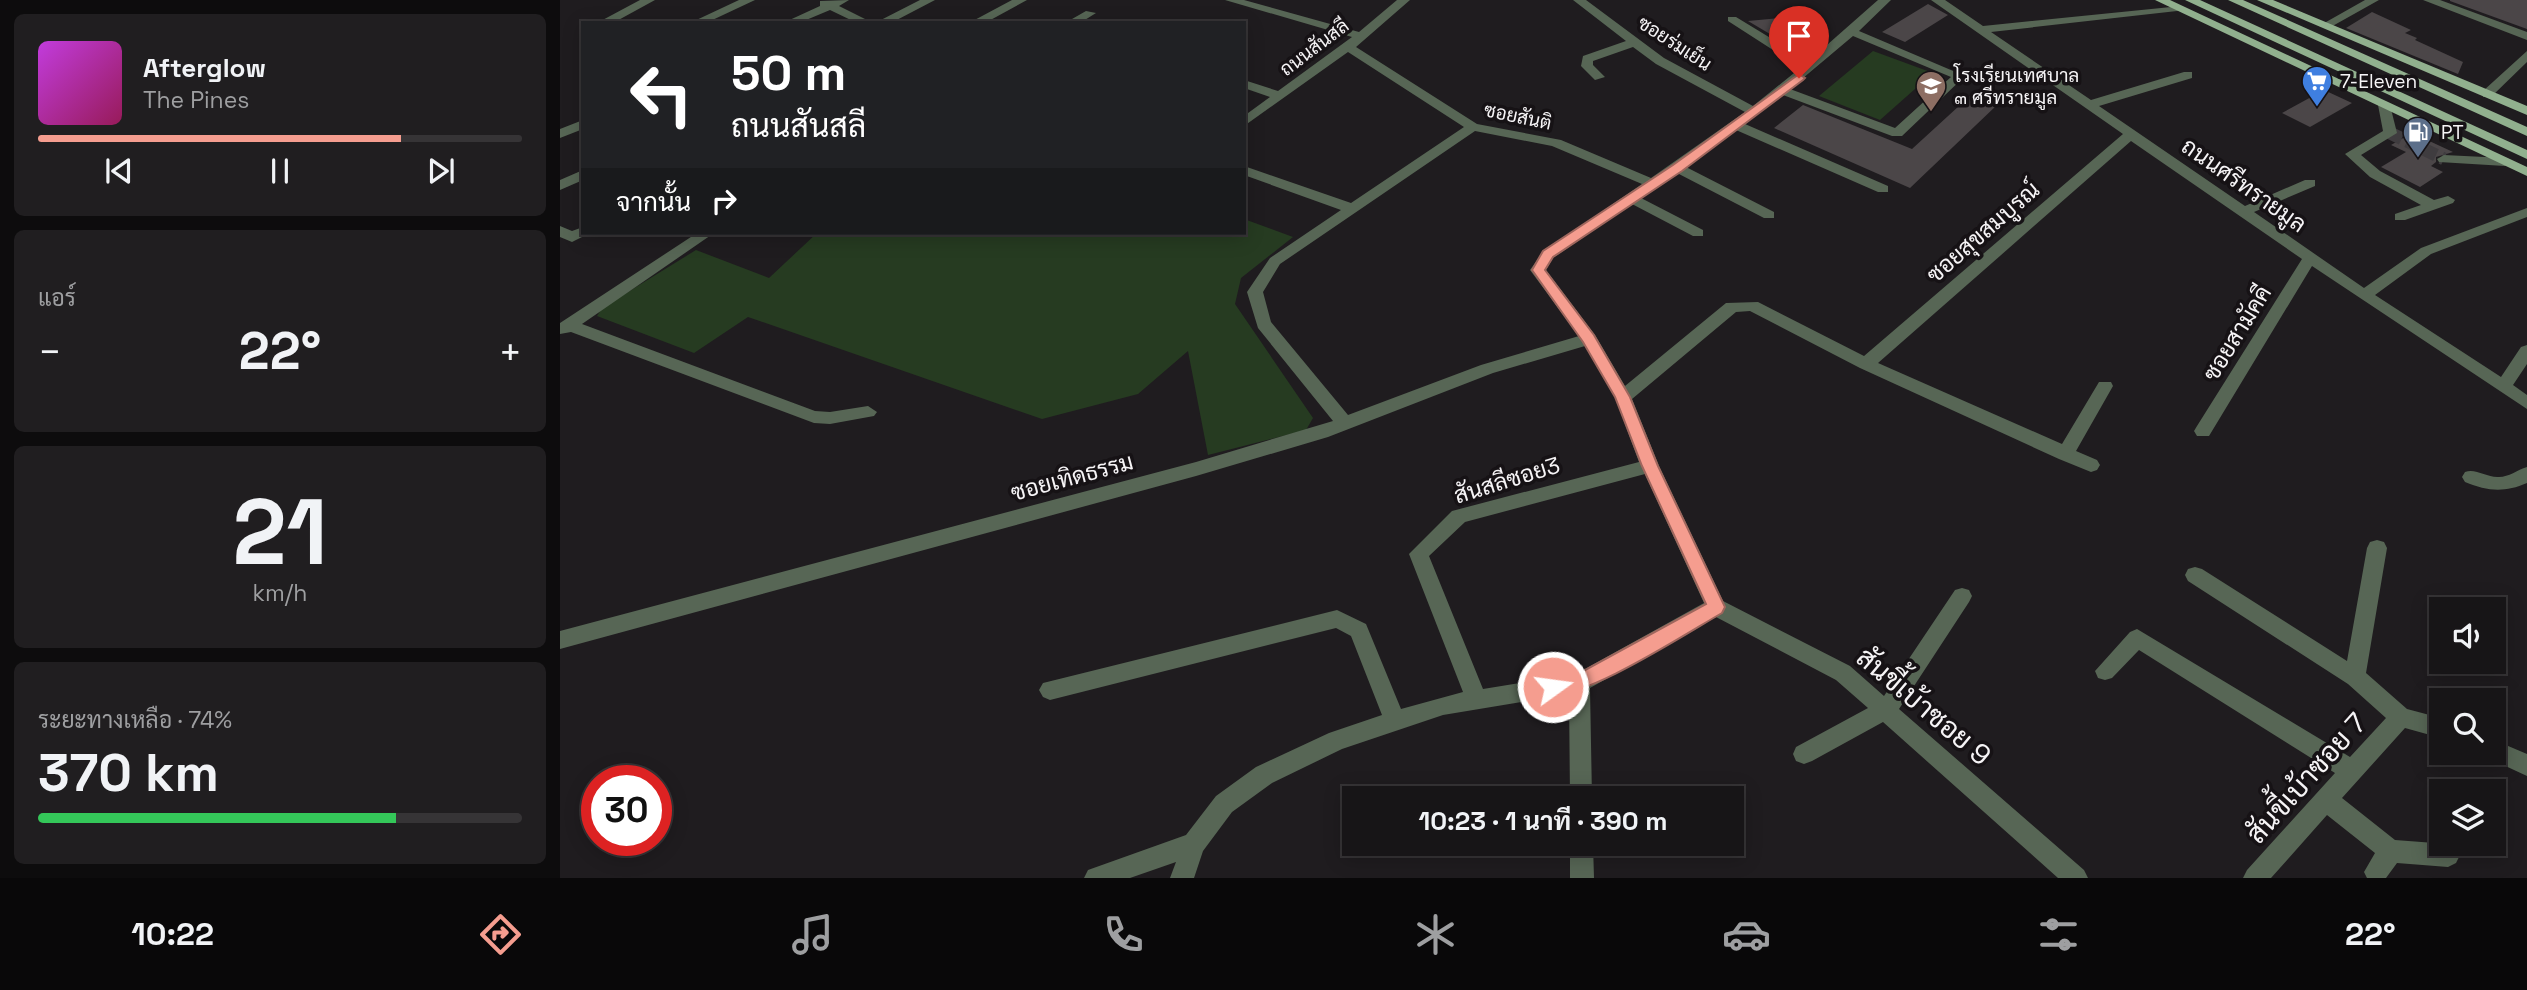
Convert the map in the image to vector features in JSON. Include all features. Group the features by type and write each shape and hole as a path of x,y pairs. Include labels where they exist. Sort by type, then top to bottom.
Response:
{"main road":[{"path":"2161,0 2527,172"},
{"path":"2190,0 2527,155"},
{"path":"2234,0 2527,132"},
{"path":"2250,0 2270,16"},
{"path":"2263,0 2527,111"},
{"path":"2351,90 2422,106"}],"street":[{"path":"607,21 649,0"},
{"path":"701,21 749,0"},
{"path":"792,21 824,3 843,0"},
{"path":"885,21 929,0"},
{"path":"979,21 1021,0"},
{"path":"1231,0 1361,36"},
{"name":"ถนนสันสลี","path":"1246,121 1348,47 1404,0"},
{"name":"ซอยร่มเย็น","path":"1579,0 1660,61 1755,112"},
{"path":"1182,878 1194,844 1224,804 1264,775 1337,740 1394,719 1443,705 1579,683 1716,607 1650,466 1623,397 1589,339 1538,270 1548,254 1738,126 1814,65 1885,0"},
{"name":"ถนนศรีทรายมูล","path":"1937,0 2364,295 2527,403"},
{"path":"2325,26 2373,0"},
{"path":"2429,0 2527,36"},
{"path":"824,3 863,21"},
{"path":"1979,30 2177,8"},
{"path":"1076,21 1090,13"},
{"path":"1732,19 1787,54 1814,65"},
{"path":"1784,90 1897,133 1959,76 1852,32"},
{"path":"1599,77 1587,66 1587,58 1635,42"},
{"name":"ซอยสันติ","path":"1348,47 1473,127 1556,143 1653,184"},
{"path":"2487,94 2527,55"},
{"path":"2088,105 2188,75"},
{"path":"1246,85 1279,96"},
{"path":"2385,105 2390,133 2352,154 2375,174 2432,205"},
{"path":"560,124 581,114"},
{"path":"560,134 581,125"},
{"path":"1738,126 1883,189"},
{"path":"1344,424 1264,324 1255,292 1275,261 1473,127"},
{"name":"ซอยสุขสมบูรณ์","path":"1866,364 2131,134"},
{"path":"2444,159 2505,162"},
{"path":"1678,168 1769,215"},
{"path":"1246,171 1350,208"},
{"path":"560,186 581,175"},
{"path":"2243,212 2310,183"},
{"path":"1631,198 1698,233"},
{"path":"2400,217 2448,200"},
{"path":"2364,295 2426,251 2527,212"},
{"path":"564,328 704,235"},
{"name":"ซอยสามัคคี","path":"2203,431 2310,258"},
{"path":"1623,397 1732,307 1752,306 1866,364 2091,465"},
{"path":"564,328 814,417 830,418 868,412"},
{"name":"ซอยเทิดธรรม","path":"560,640 1196,470 1344,424 1487,369 1589,339"},
{"path":"2503,387 2527,351"},
{"path":"2065,454 2105,386"},
{"name":"สันสลีซอย3","path":"1476,699 1419,554 1460,516 1650,466"},
{"path":"2471,477 2490,486 2511,484 2527,474"},
{"path":"2355,677 2377,548"},
{"path":"2196,575 2355,677 2401,717 2429,725"},
{"path":"1804,754 1887,709 1962,596"},
{"name":"สันขี้เบ้าซอย 9","path":"1716,607 1843,673 2076,878"},
{"path":"1050,690 1337,619 1359,630 1394,719"},
{"path":"2105,671 2137,638 2352,771"},
{"path":"1579,683 1581,786"},
{"name":"สันขี้เบ้าซอย 7","path":"2255,878 2401,717"},
{"path":"2506,755 2527,765"},
{"path":"2326,800 2391,851 2429,854"},
{"path":"1096,878 1194,844"},
{"path":"2375,872 2391,851"},
{"path":"1582,856 1583,878"}],"green space":[{"path":"1873,51 1933,73 1880,120 1819,96"},
{"path":"1246,220 1293,237 1241,278 1235,304 1313,418 1306,430 1208,455 1188,351 1138,394 1042,419 748,317 694,353 597,316 602,308 696,250 769,278 815,235 1246,235"}],"building":[{"path":"2527,0 2527,29 2450,1"},
{"path":"1928,4 1948,15 1905,42 1882,32"},
{"path":"2372,12 2411,30 2405,33 2417,38 2415,40 2463,62 2458,74 2346,28"},
{"path":"1780,18 1822,34 1775,37 1748,21"},
{"name":"7-Eleven","path":"2324,90 2352,103 2310,127 2282,113"},
{"path":"1971,95 1997,105 1910,188 1774,128 1803,105 1912,149"},
{"name":"PT","path":"2412,133 2453,152 2436,157 2436,162 2431,166 2443,172 2420,187 2381,167 2406,152 2391,145"}],"tunnel":[{"path":"2390,133 2444,159"}],"place":[{"name":"7-Eleven","path":"2317,108"},
{"name":"โรงเรียนเทศบาล ๓ ศรีทรายมูล","path":"1931,113"},
{"name":"PT","path":"2418,159"}],"route":[{"path":"1553,687 1579,683 1716,607 1650,466 1623,397 1589,339 1538,270 1548,254 1738,126 1799,78"}]}
